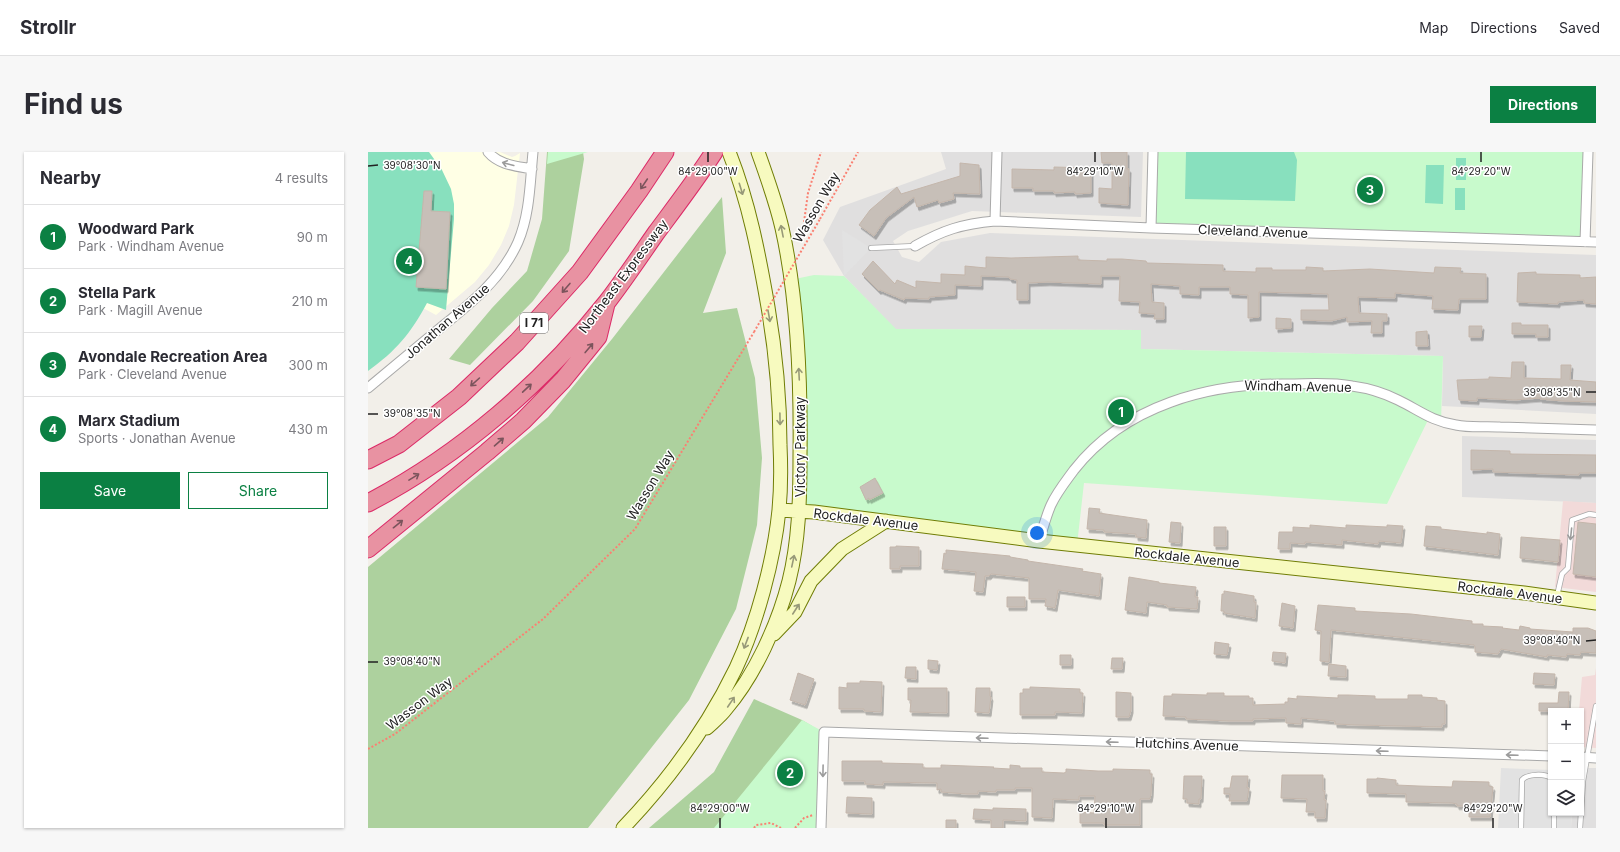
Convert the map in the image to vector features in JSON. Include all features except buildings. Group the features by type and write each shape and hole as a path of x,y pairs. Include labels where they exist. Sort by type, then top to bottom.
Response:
{"highway":[{"name":"I 71","path":"368,460 399,444 453,401 517,342 580,272 666,152"},
{"name":"Northeast Expressway","path":"368,504 417,475 451,452 482,428 544,372 572,343 607,302 714,152"},
{"path":"368,549 523,421 563,380 598,337 607,302"}],"street":[{"path":"488,152 495,158 507,164 532,169"},
{"name":"Jonathan Avenue","path":"368,388 478,297 510,259 525,223 533,152"},
{"name":"Victory Parkway","path":"623,828 664,780 694,740 732,674 748,639 770,560 779,510 781,465 780,410 776,352 763,279 749,214 729,152"},
{"name":"Victory Parkway","path":"694,740 726,709 749,676 770,638 789,582 800,511 800,393 797,341 790,280 782,228 758,152"},
{"path":"995,221 997,152"},
{"path":"1152,228 1153,152"},
{"path":"1585,242 1588,152"},
{"name":"Cleveland Avenue","path":"915,246 936,234 955,227 995,221 1152,228 1596,242"},
{"name":"Windham Avenue","path":"1039,541 1051,505 1061,488 1080,463 1094,448 1131,421 1152,409 1175,400 1233,386 1262,384 1344,385 1372,390 1416,409 1429,418 1457,426 1596,430"},
{"name":"Rockdale Avenue","path":"779,510 886,521 1039,541 1596,602"},
{"path":"770,638 795,612 811,581 842,549 886,521"},
{"name":"Hutchins Avenue","path":"822,814 824,732 1548,756"},
{"path":"821,828 822,814"}],"lane":[{"path":"871,248 915,246"},
{"path":"1557,597 1562,574 1568,568 1572,520 1589,514 1596,515"},
{"path":"1583,780 1596,706"},
{"path":"1521,828 1522,780 1529,776 1548,776"},
{"path":"1554,816 1554,828"},
{"path":"1580,828 1581,816"}],"path":[{"name":"Wasson Way","path":"368,749 396,734 543,619 634,529 754,332 858,152"},
{"path":"804,222 808,193 820,153"},
{"path":"795,828 804,818 810,815 822,814"},
{"path":"754,828 756,825 770,823 781,828"}],"shaded area":[{"path":"368,152 500,152 512,157 520,153 514,205 509,226 501,245 489,265 475,282 436,315 423,308 368,371"},
{"path":"941,152 1143,152 1141,217 972,211 908,231 893,241 902,257 919,262 941,242 990,233 1596,255 1596,414 1442,406 1443,356 1141,349 1141,330 895,329 844,276 823,240 840,207 946,169"},
{"path":"842,230 871,248 844,276"},
{"path":"1462,436 1596,440 1596,503 1462,497"},
{"path":"1563,501 1596,503 1596,592 1555,587"},
{"path":"1596,668 1596,748 1584,747 1584,708 1579,708 1582,677 1595,675"},
{"path":"1501,768 1548,770 1548,816 1572,816 1571,828 1498,828"},
{"path":"1584,768 1596,768 1596,828 1571,828 1572,816 1584,816"}],"green space":[{"path":"368,152 429,152 442,170 451,189 454,204 454,219 446,310 427,303 402,341 378,364 368,371"},
{"path":"547,152 583,152 584,159 569,251 533,301 470,365 449,359 492,308 527,271 542,219"},
{"path":"548,152 588,152 547,164"},
{"path":"1153,152 1588,152 1585,242 1151,228"},
{"path":"1186,152 1294,152 1297,160 1295,201 1185,199"},
{"path":"1456,158 1466,158 1466,180 1456,180"},
{"path":"1426,165 1444,165 1443,204 1425,203"},
{"path":"1455,188 1465,188 1465,210 1455,210"},
{"path":"722,197 726,253 703,313 737,308 755,378 762,458 757,525 736,609 689,700 588,828 368,828 368,567 548,417 612,339"},
{"path":"814,275 844,276 896,329 1141,330 1141,349 1443,356 1441,422 1429,418 1387,504 1084,483 1077,545 799,511 790,280"},
{"path":"754,699 802,720 812,726 743,828 649,828 714,772"},
{"path":"802,720 824,732 821,828 714,828"}],"place":[{"name":"Avondale Recreation Area","path":"1370,190"},
{"name":"Marx Stadium","path":"409,261"},
{"name":"Woodward Park","path":"1121,412"},
{"name":"Stella Park","path":"790,773"}]}
